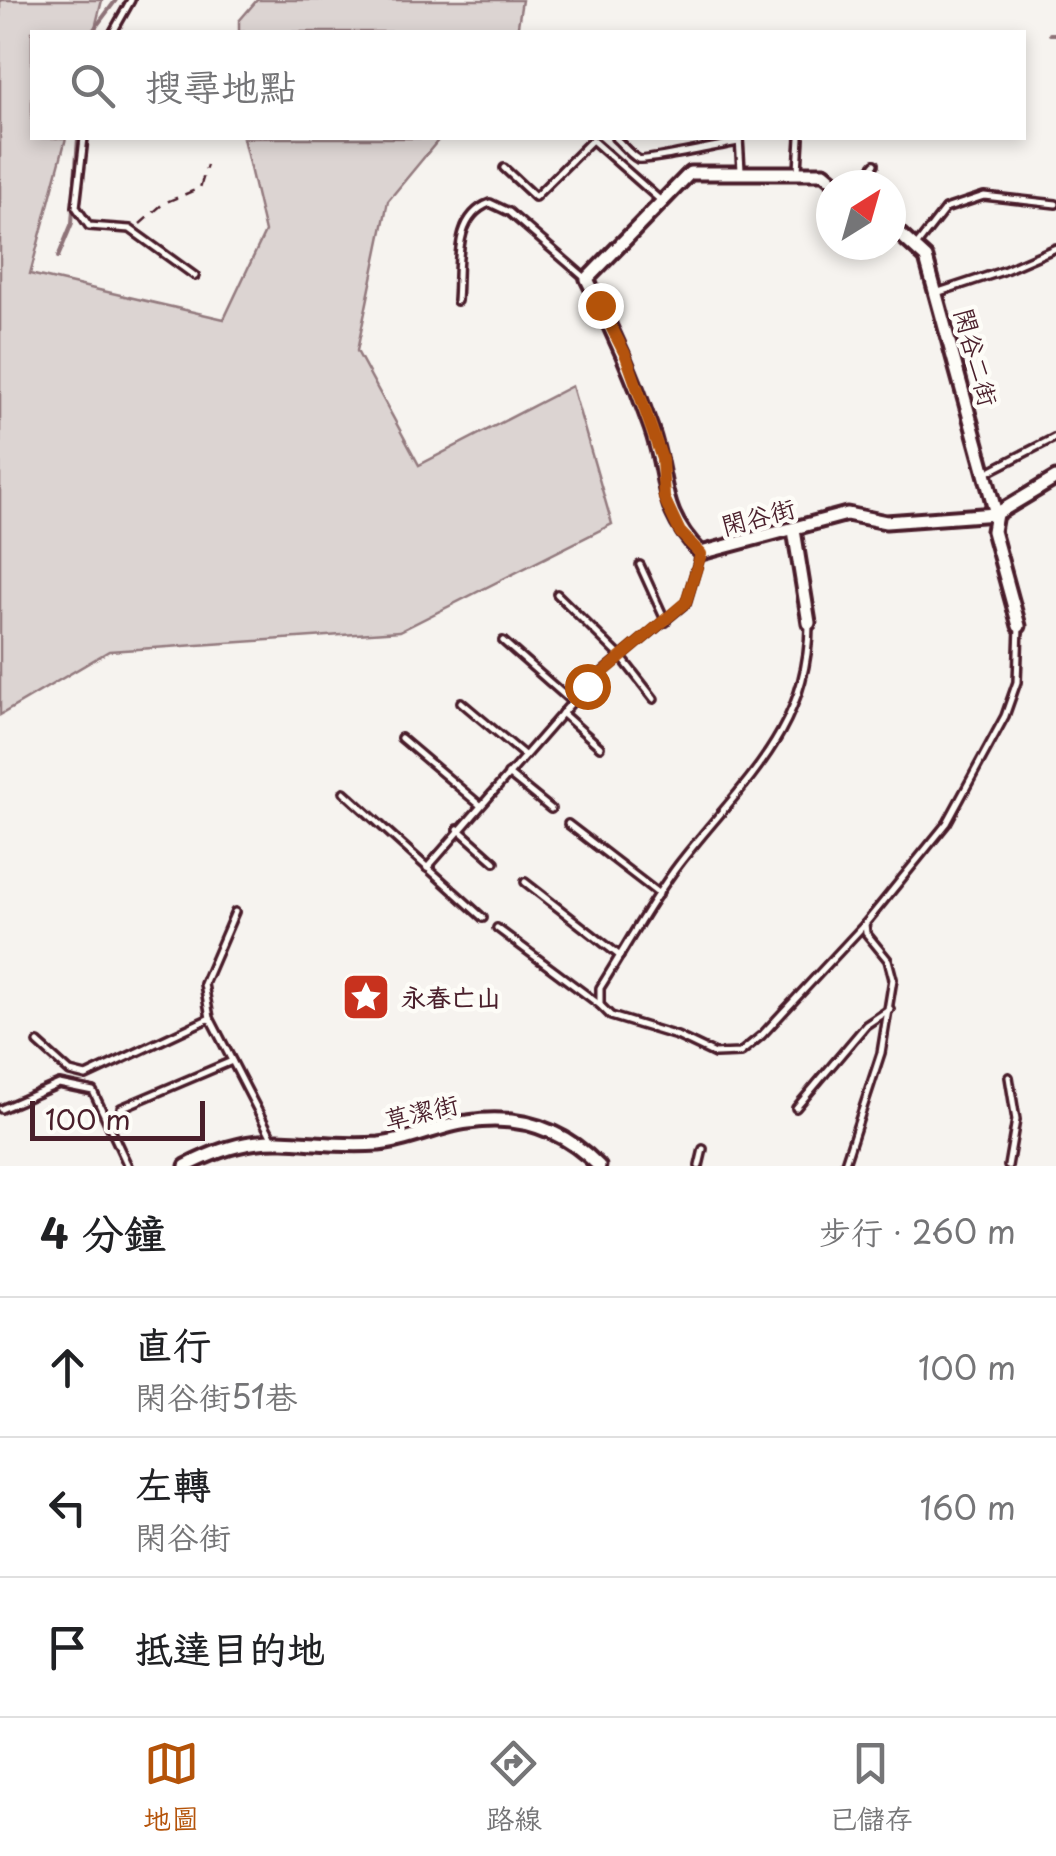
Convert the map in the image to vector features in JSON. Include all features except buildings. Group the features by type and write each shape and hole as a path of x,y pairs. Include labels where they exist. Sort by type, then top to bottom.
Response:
{"street":[{"path":"587,279 660,200 690,174 816,173"},
{"name":"閑谷二街","path":"906,239 926,258 936,292 996,514 993,531 1019,626"},
{"name":"閑谷街","path":"587,279 632,373 662,459 664,498 680,532 701,554 847,514 886,522 996,514 1056,478"},
{"path":"794,530 809,623"},
{"name":"草潔街","path":"186,1166 239,1144 272,1138 375,1144 406,1140 466,1122 507,1120 565,1136 599,1166"}],"lane":[{"path":"114,30 130,0"},
{"path":"84,140 76,206 89,226 130,228 195,276"},
{"path":"504,168 535,198 593,140"},
{"path":"595,140 660,200"},
{"path":"617,140 636,159 648,162 680,150 739,140 741,173"},
{"path":"798,173 800,140"},
{"path":"870,170 875,164"},
{"path":"915,247 945,209 984,196 1056,204"},
{"path":"457,300 463,222 473,209 490,203 509,212 587,279"},
{"path":"936,292 1004,272 1056,248"},
{"path":"985,473 1056,437"},
{"path":"427,868 572,702 667,623 686,602 701,554"},
{"path":"640,566 667,623"},
{"path":"557,594 622,658 654,700"},
{"path":"600,1005 600,988 677,866 758,769 792,718 809,663 809,623"},
{"path":"497,928 611,1016 677,1036 715,1054 740,1053 762,1036 866,924 947,823 1005,716 1018,682 1019,626"},
{"path":"503,640 572,702"},
{"path":"461,702 524,756"},
{"path":"562,714 600,747"},
{"path":"401,738 480,805"},
{"path":"508,774 551,809"},
{"path":"344,792 483,918"},
{"path":"568,824 660,894"},
{"path":"458,829 495,862"},
{"path":"525,882 620,956"},
{"path":"235,912 204,984 210,1018 272,1138"},
{"path":"844,1166 881,1054 893,979 888,960 866,933 866,924"},
{"path":"796,1108 866,1026 890,1009"},
{"path":"38,1044 70,1072 86,1076 210,1018"},
{"path":"121,1108 232,1061"},
{"path":"1008,1166 1016,1120 1009,1076"},
{"path":"1,1109 60,1084 93,1090 128,1166"},
{"path":"700,1166 703,1149"}],"path":[{"path":"130,228 147,222 164,203 200,188 207,165"}],"shaded area":[{"path":"0,0 102,0 94,30 30,30 30,140 65,140 30,274 224,319 265,232 243,140 438,140 388,201 357,351 419,465 572,386 612,524 400,631 109,651 0,715"},
{"path":"257,0 522,0 517,30 239,30 239,21"}],"waterway":[{"path":"94,30 116,0"},
{"path":"1050,34 1056,34"},
{"path":"58,257 72,223 78,140"}],"place":[{"name":"永春亡山","path":"366,997"}],"route":[{"path":"587,686 667,623 686,602 701,554 680,532 664,498 662,459 626,356 600,305"}]}
